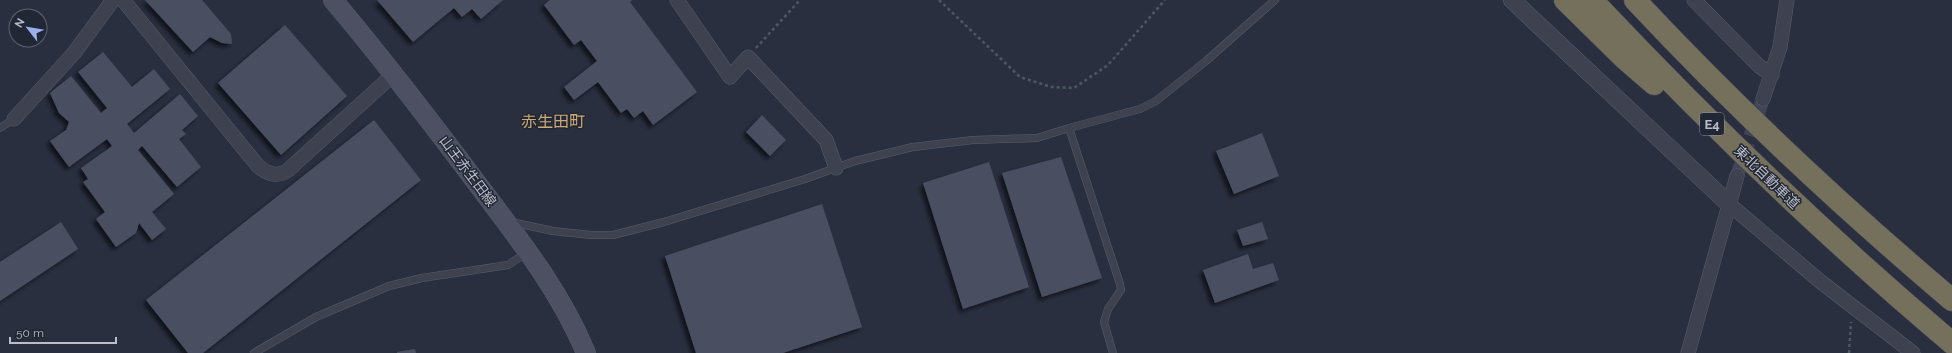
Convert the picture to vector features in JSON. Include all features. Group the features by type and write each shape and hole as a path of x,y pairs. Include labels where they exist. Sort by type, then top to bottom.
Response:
{"highway":[{"path":"1565,0 1624,58 1678,105 1737,148"},
{"name":"東北自動車道","path":"1592,0 1737,148 1838,244 1952,343"},
{"name":"E4","path":"1635,0 1706,73 1832,195 1952,300"}],"main road":[{"name":"山王赤生田線","path":"333,0 394,74 528,252 566,310 586,353"}],"street":[{"path":"14,119 74,53 113,0"},
{"path":"123,0 258,166 266,173 281,174 287,171 394,74"},
{"path":"677,0 730,78 748,58 826,140 836,168"},
{"path":"1512,0 1729,204 1852,307 1913,353"},
{"path":"1694,0 1759,66 1772,74"},
{"path":"1763,99 1780,47 1787,0"},
{"path":"1688,353 1737,176"}],"lane":[{"path":"506,222 553,231 591,235 613,235 644,228 855,161 914,147 973,140 1037,138 1148,107 1206,61 1275,0"},
{"path":"0,128 14,119"},
{"path":"1069,128 1120,284 1121,290 1108,309 1104,322 1113,353"},
{"path":"254,353 316,317 389,286 422,278 508,265 528,252"}],"path":[{"path":"748,58 800,0"},
{"path":"939,0 1020,77 1051,87 1074,88 1108,65 1165,0"},
{"path":"1849,353 1852,307"}],"building":[{"path":"145,0 202,0 231,34 232,44 222,43 210,37 193,52"},
{"path":"377,0 503,0 481,19 472,9 462,17 454,8 413,42"},
{"path":"550,0 632,0 630,2 697,92 653,125 643,111 634,118 627,109 621,113 598,82 574,100 564,87 597,61 581,40 574,45 544,5"},
{"path":"285,25 347,96 281,155 218,83"},
{"path":"103,52 132,87 154,69 170,89 127,124 134,133 180,94 198,116 182,130 186,134 179,139 201,167 177,187 142,146 138,150 174,194 152,212 166,229 152,240 139,223 136,233 116,247 96,219 105,212 83,182 88,179 81,168 112,146 107,139 69,167 50,141 66,130 69,122 59,113 50,93 71,76 101,113 107,108 78,72"},
{"path":"762,115 786,140 770,156 746,132"},
{"path":"374,120 421,180 203,353 188,353 146,300"},
{"path":"1262,133 1279,176 1234,194 1216,151"},
{"path":"1061,157 1102,278 1042,297 1002,173"},
{"path":"989,162 1029,287 963,309 923,183"},
{"path":"822,204 862,327 783,353 696,353 665,256"},
{"path":"61,222 78,249 0,301 0,262"},
{"path":"1262,222 1268,239 1243,246 1237,230"},
{"path":"1248,254 1253,269 1273,263 1279,280 1215,303 1203,270"},
{"path":"415,349 416,353 397,353 397,352"}],"tunnel":[{"path":"1737,176 1763,99"}],"district":[{"name":"赤生田町","path":"553,121"}]}
